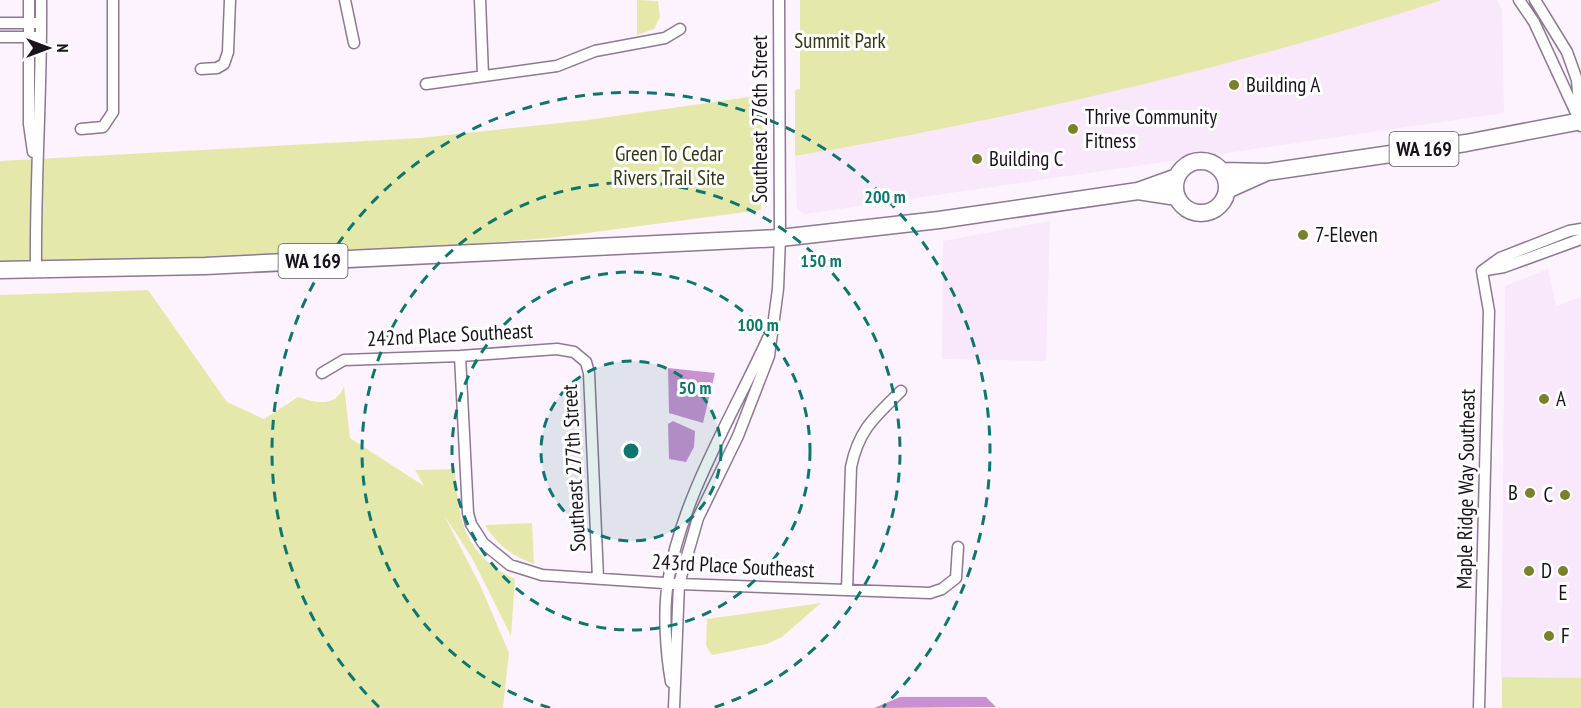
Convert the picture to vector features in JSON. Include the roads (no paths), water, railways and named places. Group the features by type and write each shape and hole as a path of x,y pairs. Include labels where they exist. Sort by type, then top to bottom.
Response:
{"main road":[{"name":"WA 169","path":"0,270 216,265 780,238 939,220 1138,191 1177,177 1185,166 1198,160 1211,162 1222,171 1267,172 1466,143 1581,123"},
{"path":"1222,171 1227,190"},
{"name":"WA 169","path":"1138,191 1177,197 1185,208 1204,213 1222,203 1227,190 1267,172"},
{"path":"1177,177 1177,197"}],"street":[{"path":"29,0 35,23 29,124 36,170 36,268"},
{"path":"35,23 41,0"},
{"path":"81,129 104,127 113,112 113,0"},
{"path":"201,69 224,64 228,52 230,0"},
{"path":"345,0 354,43"},
{"path":"480,0 483,75"},
{"name":"Southeast 276th Street","path":"674,708 673,584 698,518 758,391 769,356 778,289 780,238 779,0"},
{"path":"1519,0 1543,41 1581,123"},
{"path":"1536,0 1571,62 1577,80 1581,123"},
{"path":"0,23 35,23"},
{"path":"426,84 557,66 595,51 665,38 680,29"},
{"path":"0,37 35,37"},
{"path":"1482,271 1500,258 1569,231 1581,229"},
{"path":"1482,271 1504,267 1581,238"},
{"name":"Maple Ridge Way Southeast","path":"1479,708 1489,311 1482,271"},
{"name":"242nd Place Southeast","path":"322,373 344,360 460,356 557,349 574,352 582,358"},
{"name":"243rd Place Southeast","path":"460,356 466,501 471,524 483,543 498,557 524,571 673,584 930,593 942,589 956,578 958,547"},
{"name":"Southeast 277th Street","path":"582,358 589,373 598,578"},
{"path":"847,590 851,467 855,449 867,425 901,391"}],"place":[{"name":"Building A","path":"1234,85"},
{"name":"Thrive Community Fitness","path":"1073,129"},
{"name":"Building C","path":"977,159"},
{"name":"7-Eleven","path":"1303,235"},
{"name":"A","path":"1544,399"},
{"name":"B","path":"1530,493"},
{"name":"C","path":"1565,495"},
{"name":"D","path":"1529,571"},
{"name":"E","path":"1563,571"},
{"name":"F","path":"1549,636"}],"park label":[{"name":"Summit Park","path":"840,41"},
{"name":"Green To Cedar Rivers Trail Site","path":"669,166"}]}
